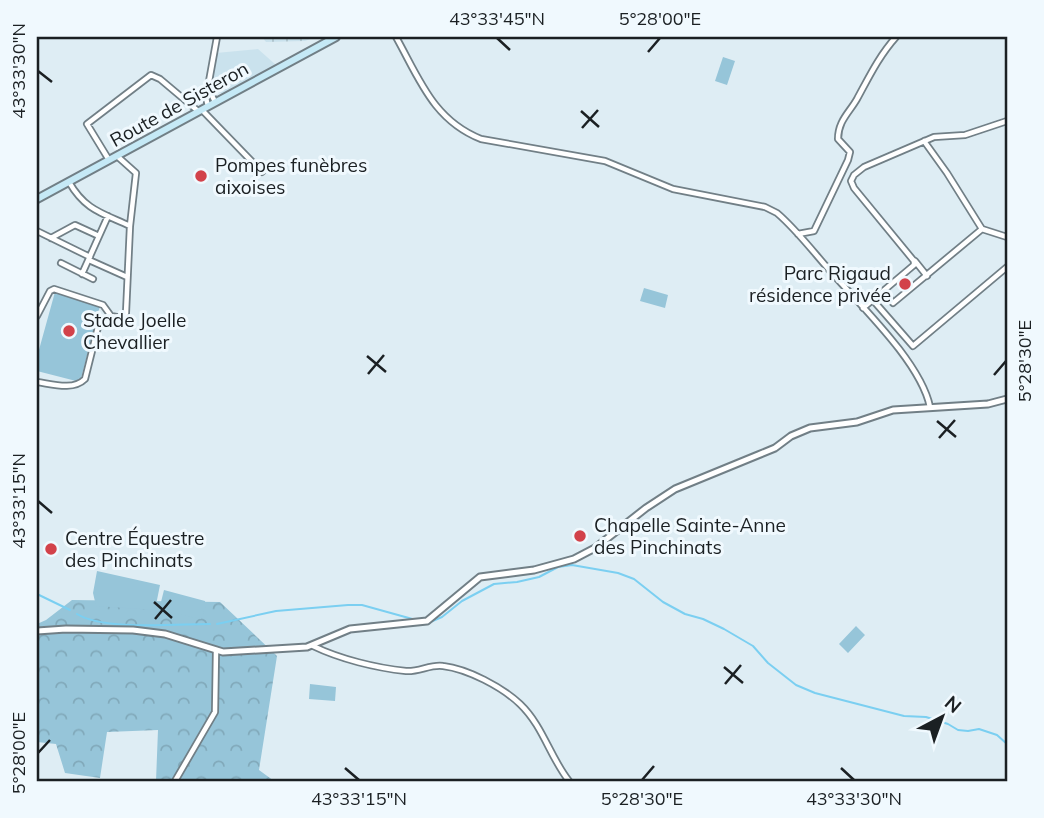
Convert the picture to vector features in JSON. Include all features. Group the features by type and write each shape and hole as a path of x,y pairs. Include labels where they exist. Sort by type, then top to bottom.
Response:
{"main road":[{"name":"Route de Sisteron","path":"37,199 336,37"}],"street":[{"path":"203,109 217,37"},
{"path":"396,37 432,103 440,113 467,134 481,139 605,161 681,191 765,206 777,213 863,308 917,375 928,395 930,407"},
{"path":"798,234 814,231 850,152 838,139 841,122 895,37"},
{"path":"109,160 87,124 151,75 203,109 262,172"},
{"path":"208,86 215,102"},
{"path":"927,276 853,188 851,181 854,175 864,167 934,137 965,135 1007,121"},
{"path":"924,141 953,181 982,229 1007,240"},
{"path":"37,382 73,386 82,383 99,323 111,316 122,318 126,313 130,226 136,173 117,156"},
{"path":"69,182 82,202 130,226"},
{"path":"82,274 108,216"},
{"path":"51,238 75,225 99,236"},
{"path":"884,291 893,303 982,229"},
{"path":"37,231 127,277"},
{"path":"863,308 914,265 914,261"},
{"path":"61,263 93,279"},
{"path":"872,299 913,346 1007,267"},
{"path":"37,316 39,308 54,289 103,305 111,316"},
{"path":"37,631 133,631 179,638 216,651 313,646 350,629 424,621 480,577 534,570 574,559 595,548 675,489 758,455 800,432 828,424 857,422 892,410 988,404 1007,399"},
{"path":"313,646 337,656 394,669 417,671 442,665 497,687 521,705 531,717 569,781"},
{"path":"175,781 215,712 216,651"}],"shaded area":[{"path":"262,37 316,37 305,41 266,42"},
{"path":"258,49 276,65 223,94 214,91 212,82 216,53"}],"green space":[{"path":"723,57 735,61 727,85 715,81"},
{"path":"644,288 668,295 665,308 640,301"},
{"name":"Stade Joelle Chevallier","path":"55,292 100,306 80,382 37,371 37,357"},
{"path":"97,571 160,585 155,610 96,606 93,593"},
{"path":"164,590 205,601 201,619 159,610"},
{"path":"72,600 220,602 277,656 259,770 274,781 156,781 158,730 107,732 100,778 65,773 56,744 37,742 37,624"},
{"path":"856,626 865,635 848,653 839,644"},
{"path":"310,684 336,687 335,701 309,699"}],"waterway":[{"path":"428,623 494,584 539,577 558,567 572,565 618,573 634,579 663,602 685,614 703,619 753,646 768,663 796,685 815,693 904,716 926,717 958,730 979,729 997,735 1007,744"},
{"path":"37,594 70,610"},
{"path":"217,624 276,611 348,605 362,605 416,620"},
{"path":"77,614 104,623 122,625 210,624"}],"place":[{"name":"Pompes funèbres aixoises","path":"201,176"},
{"name":"Parc Rigaud résidence privée","path":"905,284"},
{"name":"Stade Joelle Chevallier","path":"69,331"},
{"name":"Chapelle Sainte-Anne des Pinchinats","path":"580,536"},
{"name":"Centre Équestre des Pinchinats","path":"51,549"}]}
